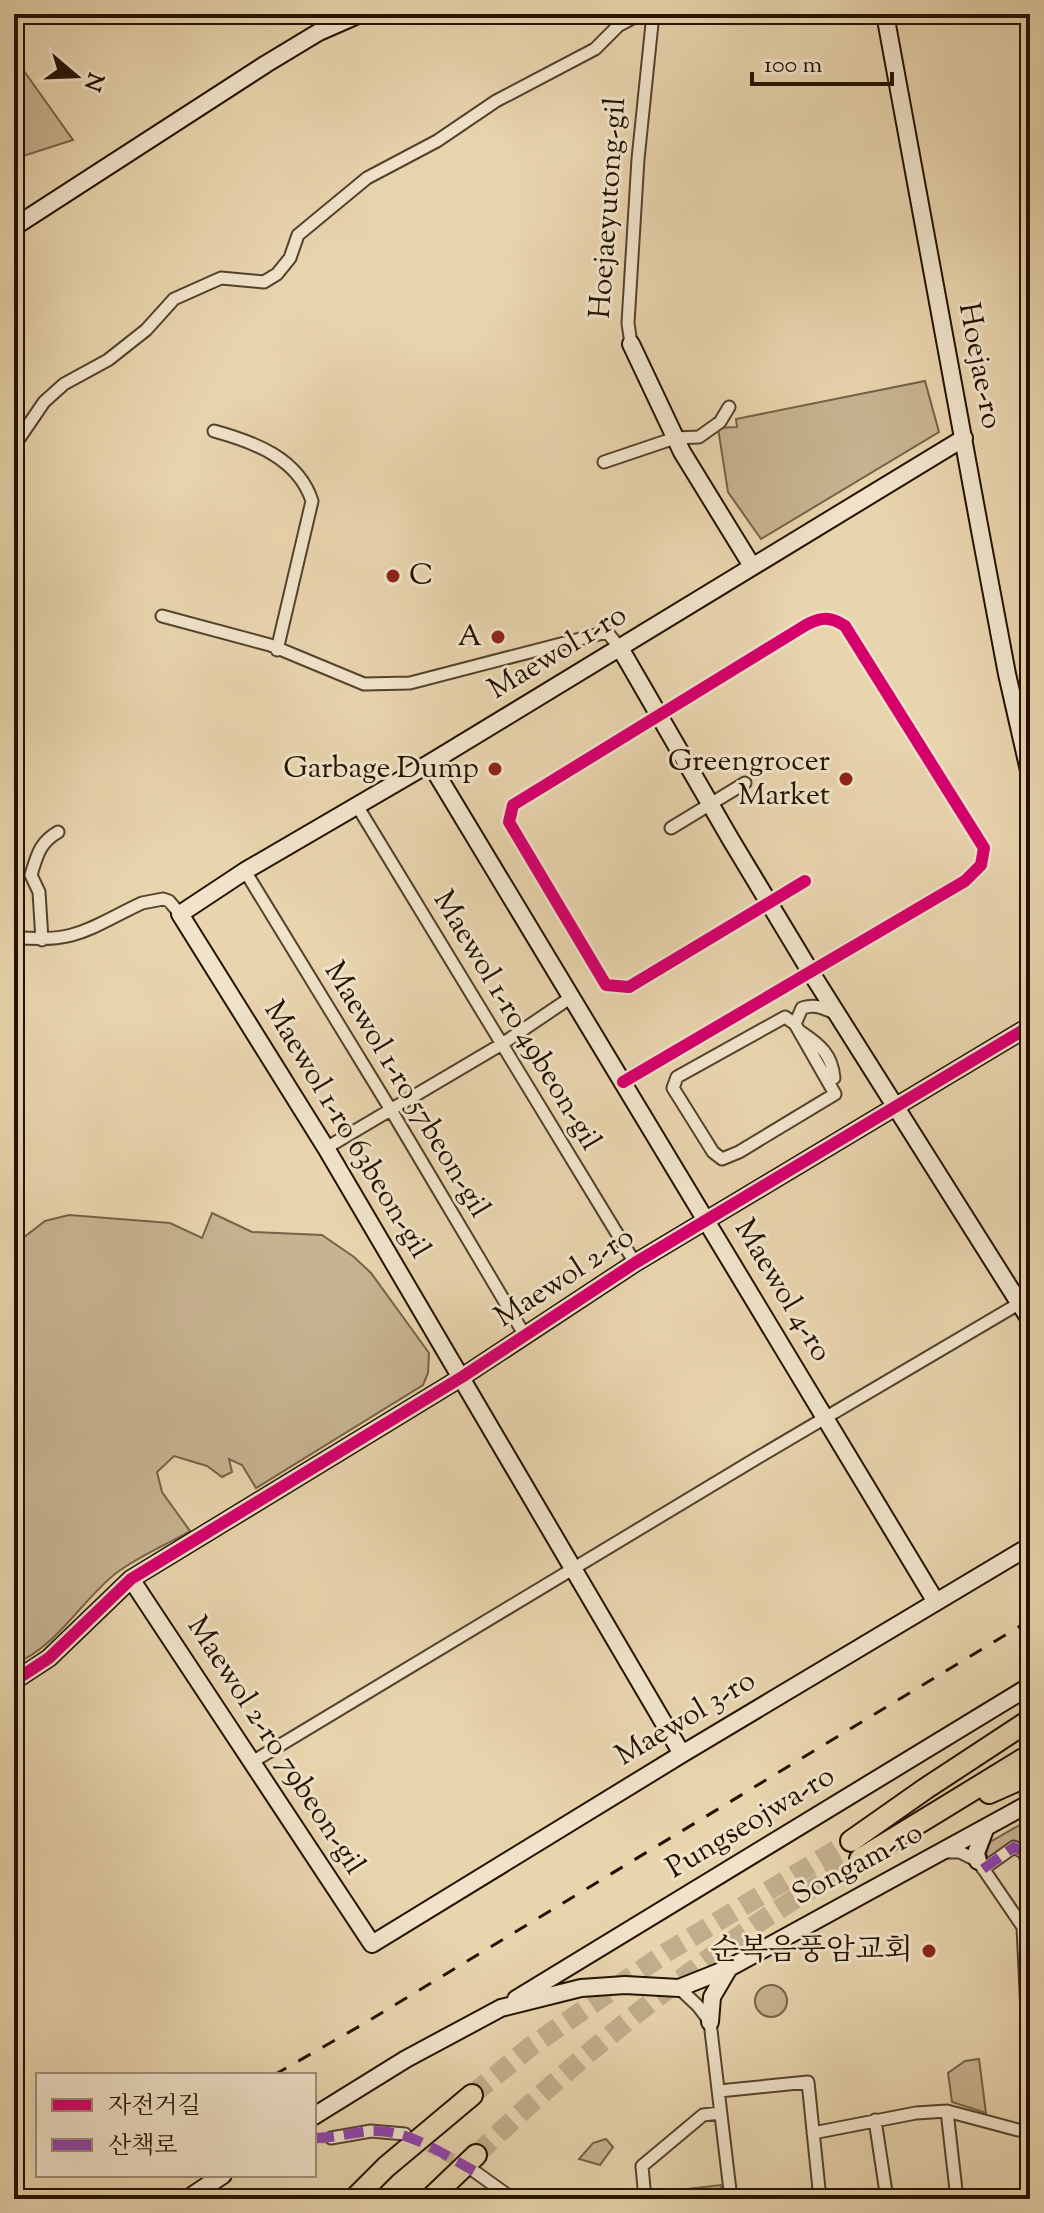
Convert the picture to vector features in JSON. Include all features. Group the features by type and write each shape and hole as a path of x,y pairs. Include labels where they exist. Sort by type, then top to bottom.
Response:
{"highway":[{"path":"856,1850 1030,1720"},
{"path":"856,1850 1030,1737"},
{"path":"927,1820 1030,1755"},
{"path":"856,1850 1030,1775"},
{"path":"354,2199 386,2167 472,2095"},
{"path":"430,2199 475,2163"}],"street":[{"path":"14,227 279,56 319,32 360,14"},
{"path":"14,446 44,402 64,384 121,350 146,330 174,299 221,278 264,282 277,274 290,258 298,235 367,178 437,141 496,101 595,49 618,26 640,14"},
{"name":"Hoejaeyutong-gil","path":"653,14 638,159 628,323 631,344 675,438 752,566"},
{"name":"Hoejae-ro","path":"885,14 1007,674 1030,775"},
{"path":"604,462 675,438 699,437 720,422 729,407"},
{"path":"214,431 250,442 276,455 300,477 312,501 277,650"},
{"name":"Maewol 1-ro","path":"180,914 245,871 430,763 964,438"},
{"path":"162,616 270,645 358,682 391,685 410,683 607,632 620,648 810,971 1030,1320"},
{"path":"623,1082 965,881 981,865 984,857 979,838 845,626 820,618 513,805 509,822 606,985 612,987 629,987 805,881"},
{"name":"Maewol 4-ro","path":"430,763 936,1602"},
{"path":"671,828 745,783"},
{"name":"Maewol 1-ro 49beon-gil","path":"356,804 635,1263"},
{"path":"42,940 39,892 31,875 40,846 58,832"},
{"name":"Maewol 1-ro 57beon-gil","path":"245,871 524,1334"},
{"path":"14,937 42,940 72,937 152,901 169,901 180,914"},
{"name":"Maewol 1-ro 63beon-gil","path":"180,914 326,1148 682,1754"},
{"path":"326,1148 502,1044 570,998"},
{"path":"834,1078 833,1068 820,1044 797,1027 785,1017 677,1077 673,1088 713,1152 726,1159 835,1094 797,1027 802,1008 810,1005 839,1015"},
{"name":"Maewol 2-ro","path":"14,1681 49,1658 131,1579 462,1377 635,1263 1030,1026"},
{"path":"664,1058 677,1077"},
{"path":"252,1762 1020,1303"},
{"name":"Maewol 3-ro","path":"372,1944 1030,1546"},
{"name":"Maewol 2-ro 79beon-gil","path":"131,1579 372,1944"},
{"name":"Pungseojwa-ro","path":"501,2008 1030,1686"},
{"name":"Songam-ro","path":"316,2115 406,2059 501,2008 581,1988 625,1985 679,1988 729,1968 1030,1803"},
{"path":"986,1827 976,1853 980,1865 1023,1927 1030,2076"},
{"path":"980,1865 1014,1847 1026,1849 1030,1864"},
{"path":"942,1852 960,1852 980,1865"},
{"path":"729,1968 712,1997 710,2022 731,2199"},
{"path":"679,1988 710,2022"},
{"path":"719,2091 808,2082 820,2199"},
{"path":"813,2133 916,2113 947,2111 1018,2130 1030,2130"},
{"path":"947,2111 957,2199"},
{"path":"645,2199 642,2166 703,2115 720,2113"},
{"path":"875,2120 887,2199"},
{"path":"331,2138 371,2131 405,2134"},
{"path":"475,2163 506,2194 521,2199"},
{"path":"187,2199 220,2177"}],"shaded area":[{"path":"24,71 73,140 14,159 14,74"},
{"path":"925,381 939,432 761,539 728,492 718,428 737,427 736,419"},
{"path":"212,1213 252,1232 322,1235 354,1257 371,1273 429,1353 428,1373 423,1385 256,1488 242,1465 229,1459 232,1472 222,1477 207,1466 174,1456 157,1472 162,1492 190,1531 115,1574 43,1647 14,1664 14,1245 45,1221 69,1215 170,1223 202,1238"},
{"path":"1030,1819 1030,1838 990,1860 986,1854 990,1842"},
{"path":"771,1985 782,1990 787,2001 782,2012 771,2017 760,2012 755,2001 760,1990"},
{"path":"979,2059 986,2113 952,2102 948,2073 965,2061"},
{"path":"606,2139 613,2147 600,2165 579,2159 593,2143"},
{"path":"721,2185 723,2199 652,2199 651,2193"}],"tunnel":[{"path":"472,2095 530,2047 667,1952 851,1841"},
{"path":"476,2155 575,2065 680,1980 765,1918 860,1859"},
{"path":"316,2138 331,2138"},
{"path":"414,2139 466,2166"}],"railway":[{"path":"278,2073 1030,1620"}],"marked path":[{"path":"983,1869 1014,1847 1023,1852"},
{"path":"316,2138 384,2131 411,2138 474,2171"}],"cycle path":[{"path":"623,1082 965,881 981,865 984,848 845,626 826,619 806,625 513,805 509,822 606,985 629,987 805,881"},
{"path":"14,1681 49,1658 131,1579 462,1377 635,1263 1030,1026"}],"place":[{"name":"C","path":"393,576"},
{"name":"A","path":"498,637"},
{"name":"Garbage Dump","path":"495,769"},
{"name":"Greengrocer Market","path":"846,779"},
{"name":"순복음풍암교회","path":"929,1951"}]}
